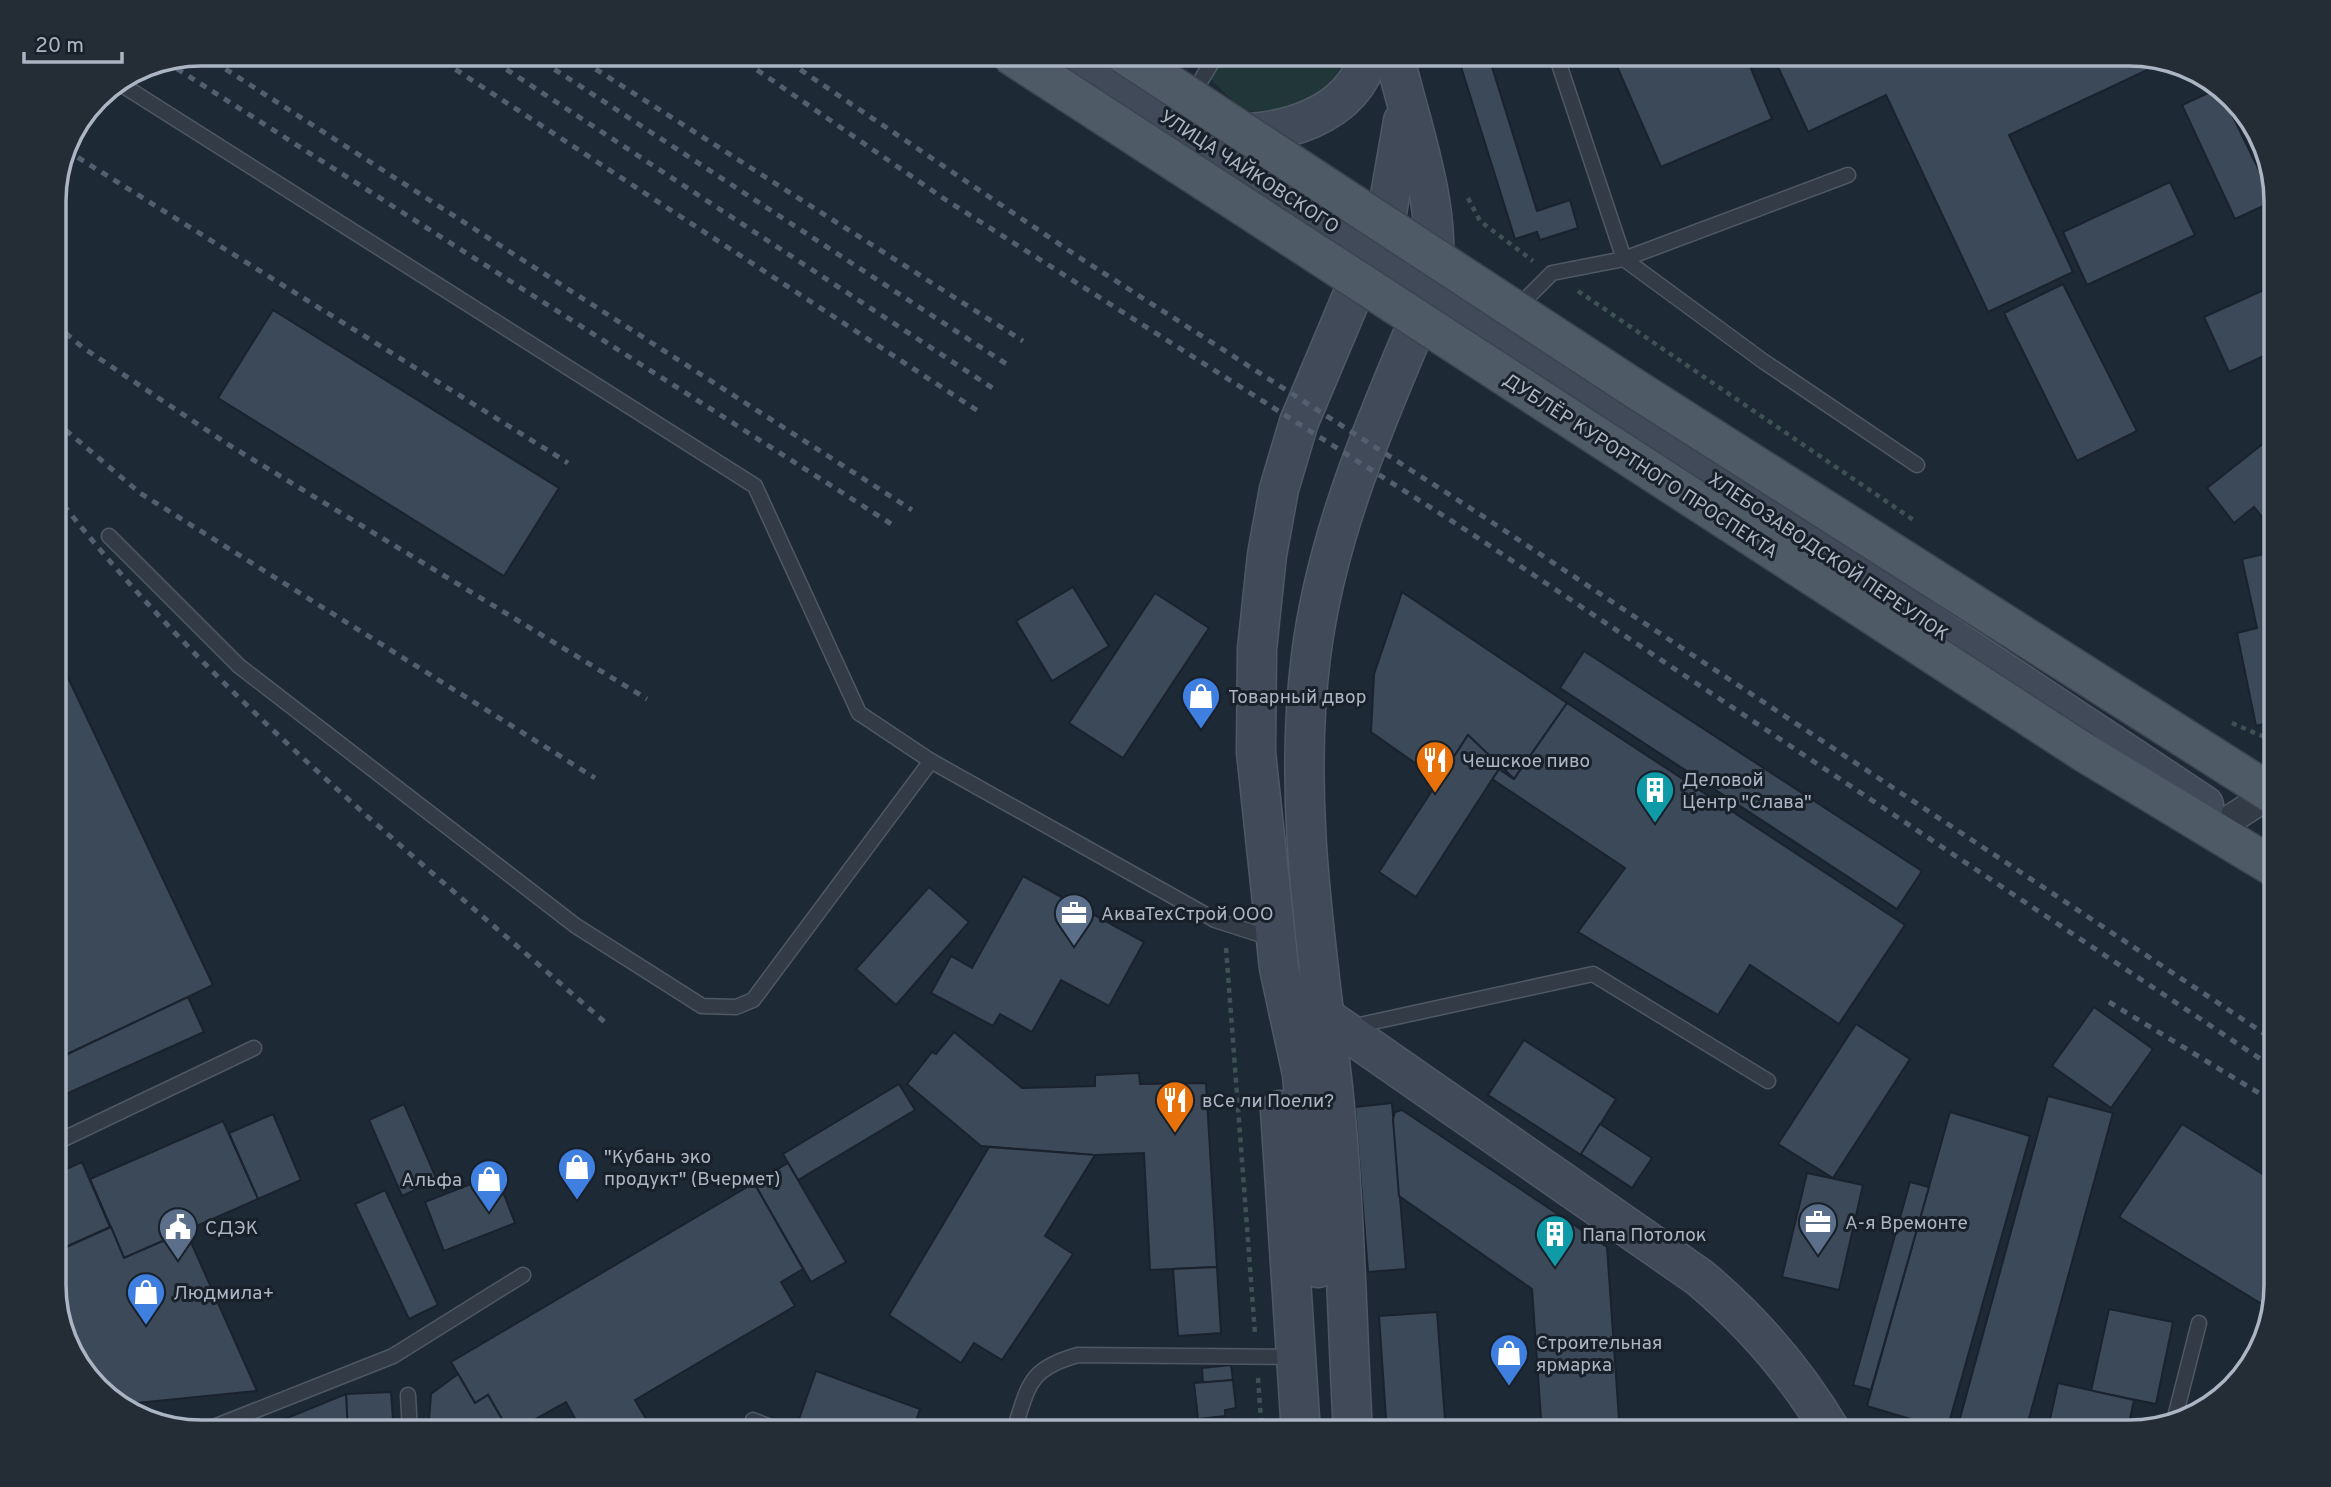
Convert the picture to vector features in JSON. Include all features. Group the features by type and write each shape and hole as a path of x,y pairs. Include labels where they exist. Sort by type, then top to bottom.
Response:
{"main road":[{"path":"1181,127 1254,135 1300,126 1330,108 1354,84 1363,66"},
{"path":"1352,1420 1342,1210 1338,1027 1311,911 1302,779 1311,657 1338,521 1431,291 1435,265 1435,232 1427,184 1397,66"},
{"name":"ДУБЛЁР КУРОРТНОГО ПРОСПЕКТА","path":"1028,67 2074,746 2264,861"},
{"name":"УЛИЦА ЧАЙКОВСКОГО","path":"1087,67 1431,291"},
{"path":"1143,67 1637,390 2264,789"},
{"path":"1300,1420 1278,1078 1277,954 1256,752 1257,649 1267,555 1279,489 1299,422 1373,251 1396,174 1406,105"},
{"name":"ХЛЕБОЗАВОДСКОЙ ПЕРЕУЛОК","path":"1431,291 2264,844"},
{"path":"1277,954 1302,1074 1315,1213 1325,1420"},
{"path":"1338,1027 1699,1277 1739,1310 1776,1350 1824,1420"}],"street":[{"path":"2228,821 2264,797"}],"lane":[{"path":"1181,127 1211,66"},
{"path":"1560,66 1624,259 1763,361 1917,465"},
{"path":"128,89 755,486 859,713 931,761 1277,954"},
{"path":"1493,333 1552,273 1624,259 1848,175"},
{"path":"109,536 239,666 576,926 702,1006 736,1007 754,1000 931,761"},
{"path":"1338,1027 1364,1024 1593,974 1768,1081"},
{"path":"67,1137 254,1048"},
{"path":"231,1420 393,1356 523,1275"},
{"path":"2176,1412 2199,1323"},
{"path":"1018,1420 1031,1381 1050,1363 1079,1355 1297,1357"},
{"path":"408,1395 409,1420"}],"path":[{"path":"1467,193 1480,221 1926,528"},
{"path":"2230,722 2264,736"},
{"path":"1226,947 1261,1420"}],"green space":[{"path":"1194,66 1342,66 1330,83 1303,104 1271,114 1240,106"}],"building":[{"path":"1461,66 1494,66 1492,67 1537,211 1570,200 1578,228 1540,240 1537,232 1515,239"},
{"path":"1617,66 1750,66 1772,119 1661,167"},
{"path":"1778,66 2129,66 2150,69 2009,135 2073,272 1988,312 1886,95 1808,132"},
{"path":"2209,93 2231,113 2262,177 2264,206 2235,219 2182,105"},
{"path":"2170,182 2195,235 2087,285 2063,232"},
{"path":"2063,284 2137,431 2077,461 2004,313"},
{"path":"2264,290 2264,356 2229,372 2204,317"},
{"path":"273,310 559,488 504,576 218,398"},
{"path":"2264,443 2264,519 2254,507 2234,523 2207,488"},
{"path":"2264,554 2264,724 2256,726 2237,633 2257,628 2242,559"},
{"path":"1073,587 1109,646 1052,681 1016,621"},
{"path":"1402,592 1567,703 1514,779 1468,735 1439,780 1371,732 1374,674"},
{"path":"1155,593 1209,628 1123,758 1069,723"},
{"path":"1584,651 1922,871 1897,909 1560,688"},
{"path":"67,675 213,985 67,1054"},
{"name":"Деловой Центр \"Слава\"","path":"1567,703 1905,925 1839,1024 1750,965 1718,1015 1578,932 1625,868 1492,779 1499,769 1514,779"},
{"path":"1468,735 1514,779 1499,769 1416,897 1379,872"},
{"path":"1023,876 1144,942 1109,1006 1061,980 1032,1032 1000,1014 993,1026 931,993 951,956 972,968"},
{"path":"929,887 969,922 896,1005 856,969"},
{"path":"188,997 204,1032 67,1094 67,1054"},
{"path":"2094,1007 2153,1049 2111,1108 2052,1066"},
{"path":"1856,1024 1910,1059 1833,1178 1778,1144"},
{"path":"954,1032 1022,1088 1095,1086 1095,1075 1139,1073 1140,1084 1206,1083 1217,1267 1150,1270 1144,1153 1095,1155 981,1146 907,1084 932,1052 936,1054"},
{"path":"1524,1040 1616,1099 1581,1155 1488,1095"},
{"path":"899,1084 915,1110 798,1180 783,1154"},
{"path":"2048,1096 2113,1113 2029,1420 1960,1420"},
{"path":"1392,1103 1406,1269 1368,1272 1355,1107"},
{"path":"404,1104 437,1180 402,1196 369,1120"},
{"name":"Папа Потолок","path":"1402,1110 1607,1247 1619,1420 1541,1420 1532,1289 1399,1196 1393,1119 1395,1112"},
{"path":"1950,1112 2030,1136 1950,1420 1914,1420 1867,1406"},
{"path":"273,1114 301,1180 258,1199 229,1133"},
{"path":"223,1121 258,1199 124,1258 90,1179"},
{"path":"1600,1124 1652,1158 1632,1188 1581,1154"},
{"path":"2182,1124 2264,1175 2263,1305 2119,1217"},
{"path":"989,1147 1095,1155 1045,1236 1073,1254 1002,1360 974,1343 961,1363 889,1315"},
{"path":"82,1162 110,1227 67,1247 67,1169"},
{"path":"788,1163 846,1262 811,1282 754,1183"},
{"path":"1807,1173 1863,1185 1839,1290 1782,1277"},
{"path":"496,1174 515,1223 444,1251 425,1202"},
{"path":"1910,1182 1929,1187 1871,1390 1853,1385"},
{"path":"754,1183 803,1269 781,1282 795,1306 635,1400 647,1420 576,1420 566,1402 533,1420 502,1420 488,1395 475,1403 451,1362"},
{"path":"385,1190 438,1305 409,1319 355,1204"},
{"name":"Людмила+","path":"111,1227 124,1258 186,1231 257,1391 136,1403 119,1393 94,1368 77,1337 69,1312 67,1294 67,1247"},
{"path":"1217,1267 1221,1333 1178,1336 1173,1269"},
{"path":"2109,1309 2173,1322 2156,1404 2091,1391"},
{"path":"1437,1312 1445,1420 1386,1420 1379,1316"},
{"path":"1231,1365 1233,1380 1203,1383 1202,1368"},
{"path":"816,1371 920,1409 916,1420 799,1419"},
{"path":"458,1374 475,1403 488,1395 502,1420 429,1420 431,1394"},
{"path":"1233,1380 1236,1408 1225,1410 1225,1416 1198,1419 1194,1383"},
{"path":"2058,1383 2134,1400 2130,1420 2050,1420"},
{"path":"391,1392 393,1420 347,1420 346,1394"},
{"path":"346,1394 347,1420 282,1420"}],"railway":[{"path":"222,67 912,510"},
{"path":"452,67 978,411"},
{"path":"503,67 997,391"},
{"path":"551,67 1011,367"},
{"path":"592,67 1023,341"},
{"path":"752,67 943,198 1469,532 2264,1061"},
{"path":"796,67 1077,256 1478,513 2264,1033"},
{"path":"177,69 896,527"},
{"path":"75,156 568,463"},
{"path":"67,334 229,445 647,699"},
{"path":"67,431 140,493 595,778"},
{"path":"67,509 180,639 248,706 390,836 608,1025"},
{"path":"2109,1002 2264,1096"}],"place":[{"name":"Товарный двор","path":"1201,730"},
{"name":"Чешское пиво","path":"1435,794"},
{"name":"Деловой Центр \"Слава\"","path":"1655,824"},
{"name":"АкваТехСтрой ООО","path":"1074,947"},
{"name":"вСе ли Поели?","path":"1175,1134"},
{"name":"\"Кубань эко продукт\" (Вчермет)","path":"577,1201"},
{"name":"Альфа","path":"489,1213"},
{"name":"А-я Времонте","path":"1818,1256"},
{"name":"СДЭК","path":"178,1261"},
{"name":"Папа Потолок","path":"1555,1268"},
{"name":"Людмила+","path":"146,1326"},
{"name":"Строительная ярмарка","path":"1509,1387"}]}
